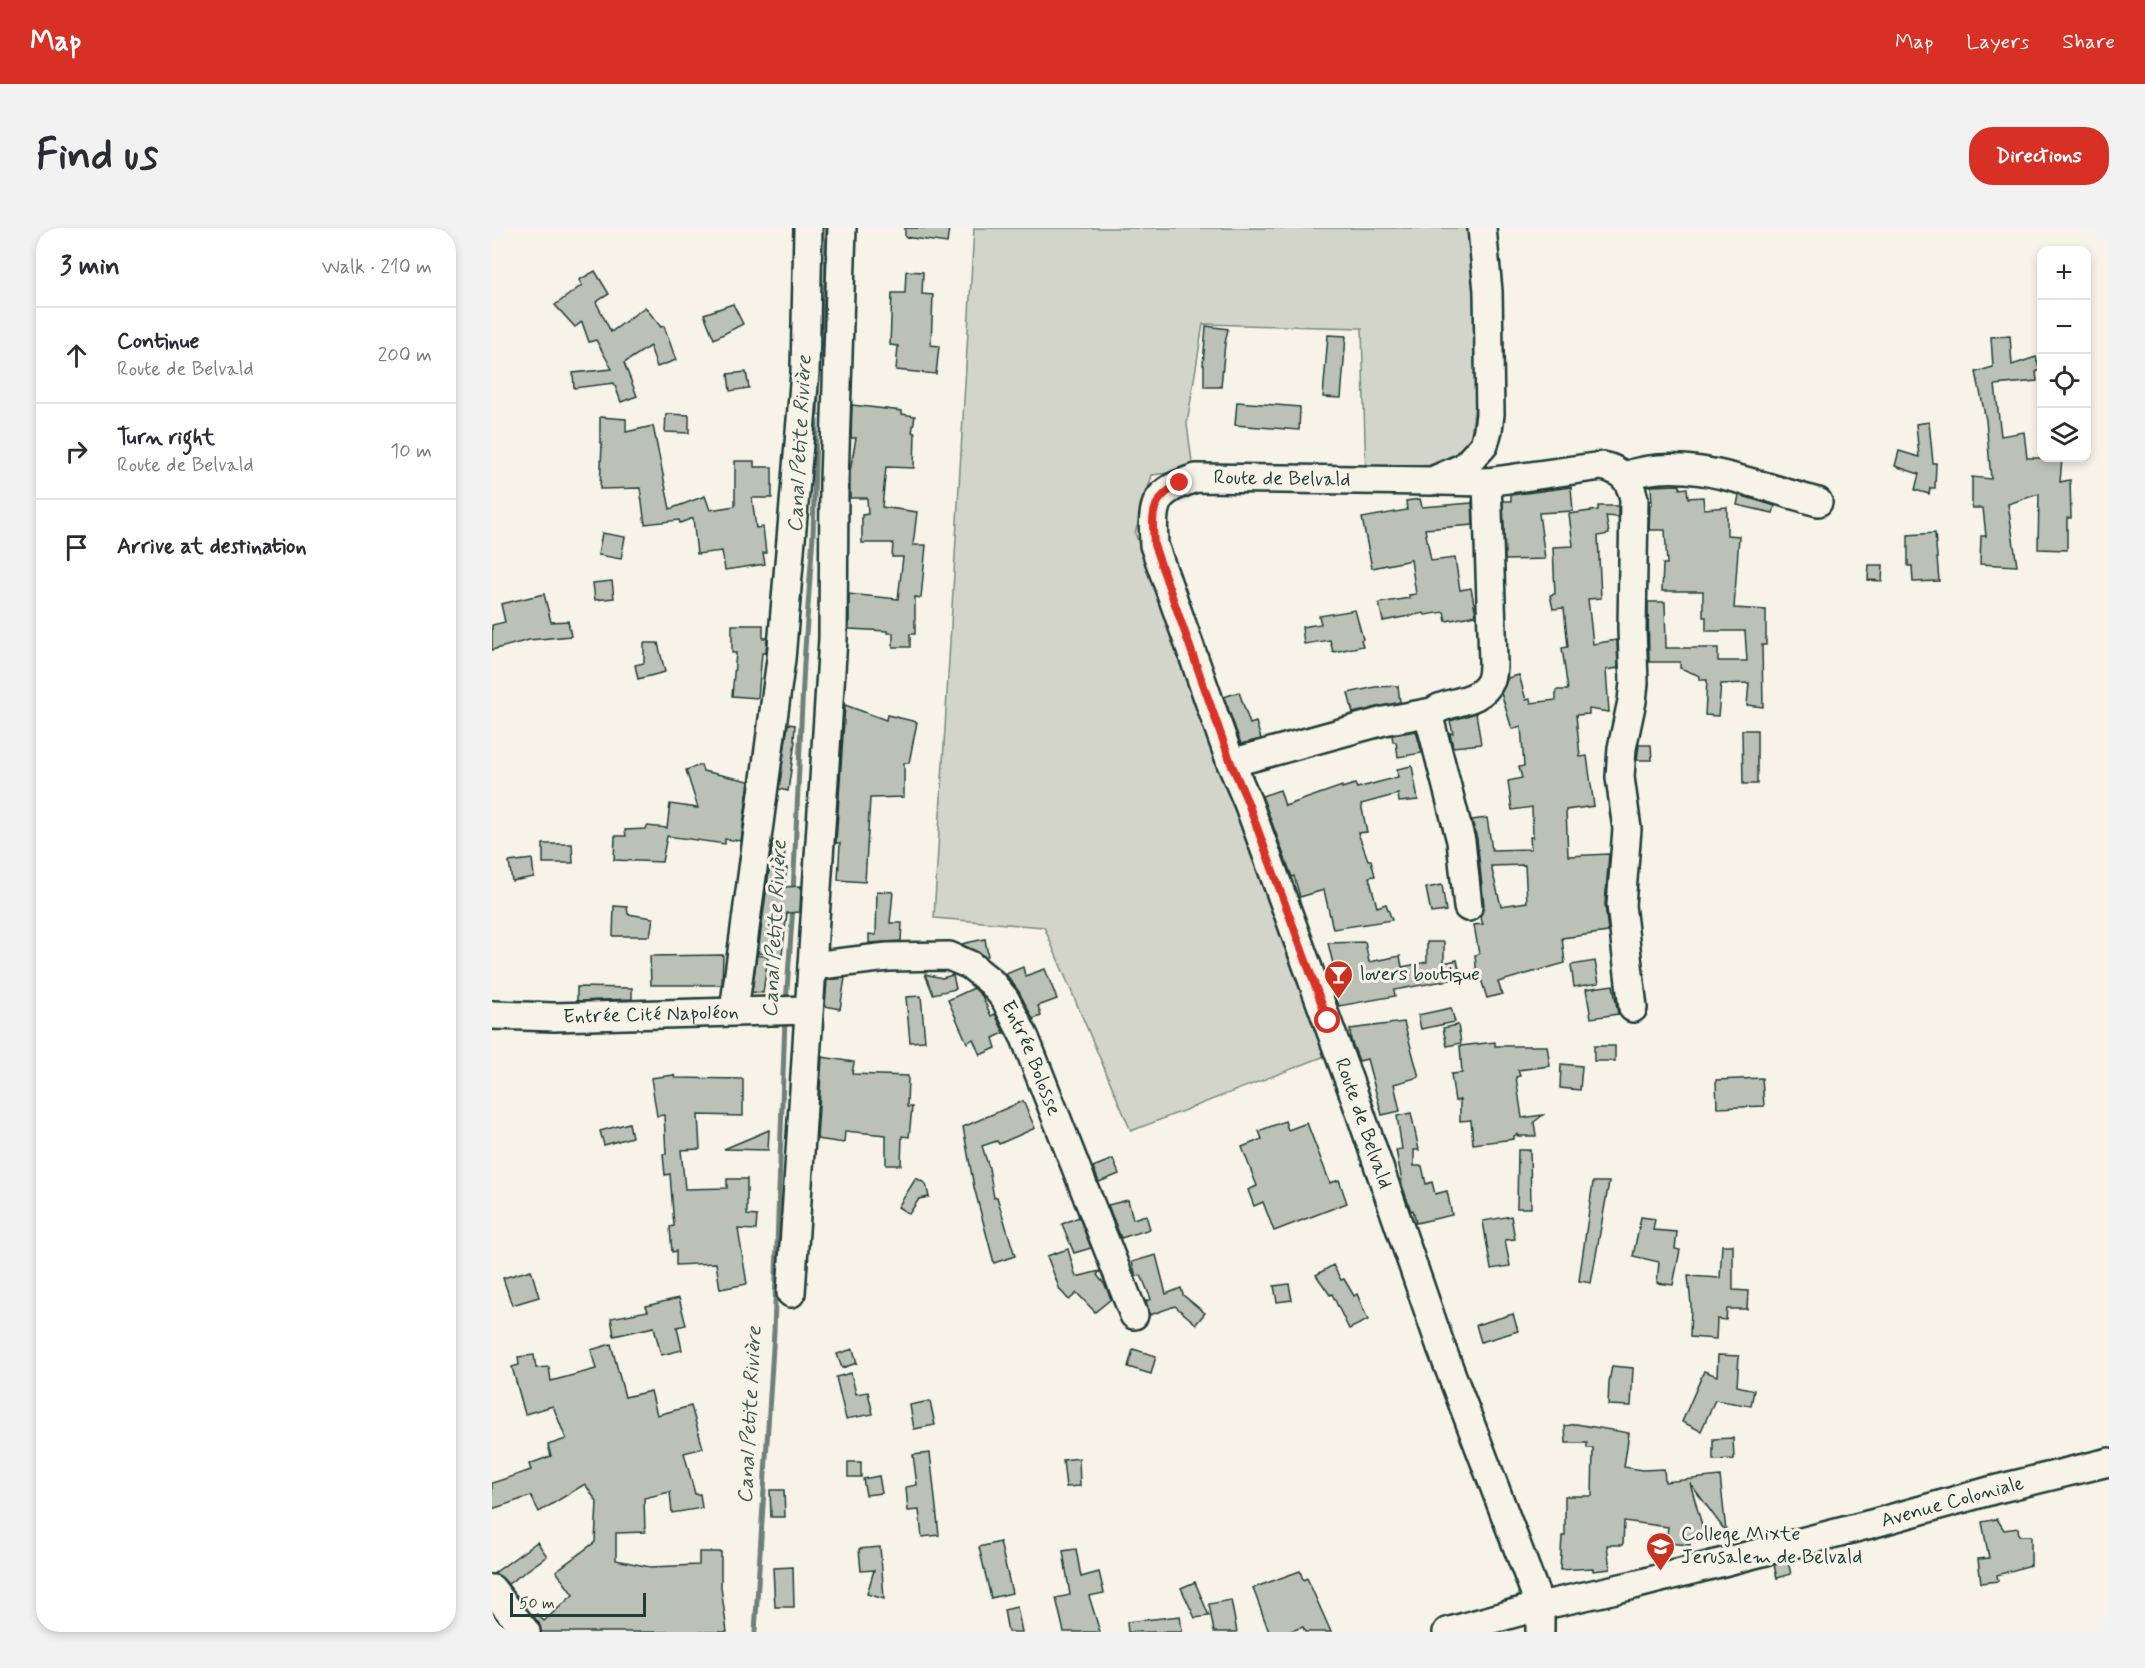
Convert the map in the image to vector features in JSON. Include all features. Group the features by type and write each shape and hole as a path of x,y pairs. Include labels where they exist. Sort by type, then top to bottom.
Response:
{"street":[{"path":"734,1011 781,659 805,372 808,228"},
{"path":"791,1293 833,639 834,481 842,228"},
{"name":"Route de Belvald","path":"1482,228 1488,291 1490,414 1484,445 1464,467 1432,480 1196,478 1165,491 1156,503 1153,516 1154,545 1231,763 1248,803 1353,1092 1441,1347 1540,1619"},
{"path":"1432,480 1487,482 1602,466 1619,471 1629,481 1634,499 1632,629 1634,682 1620,777 1627,829 1621,905 1633,1008"},
{"path":"1625,476 1642,470 1681,469 1740,480 1818,502"},
{"path":"1231,763 1374,724 1432,712 1440,707 1467,701 1484,689 1492,679 1493,661 1487,482"},
{"path":"1432,712 1429,717 1431,729 1461,841 1468,907"},
{"name":"Entrée Bolosse","path":"812,966 900,957 949,956 970,965 991,982 1005,999 1025,1038 1134,1315"},
{"name":"Entrée Cité Napoléon","path":"492,1015 554,1017 809,1010"},
{"name":"Avenue Coloniale","path":"1447,1632 1540,1619 1634,1586 1993,1490 2109,1462"},
{"path":"492,1589 526,1632"}],"shaded area":[{"path":"974,228 1473,228 1481,360 1469,449 1436,481 1366,479 1362,328 1203,324 1187,424 1193,470 1152,475 1135,533 1325,1056 1131,1131 1044,927 934,918"}],"building":[{"path":"905,228 949,228 947,243 905,237"},
{"path":"595,271 609,294 596,302 611,332 645,307 661,327 664,326 676,360 657,367 650,346 624,363 637,396 621,402 614,383 574,388 573,373 612,369 596,340 589,342 582,322 575,327 555,305 582,285 579,280"},
{"path":"906,271 923,272 922,294 933,295 931,345 939,346 936,374 896,370 898,346 890,345 892,293 905,293"},
{"path":"733,304 743,324 714,339 704,314"},
{"path":"1206,326 1228,329 1221,387 1204,387"},
{"path":"1328,335 1346,336 1341,398 1323,397"},
{"path":"2010,336 2012,365 2036,357 2037,360 2037,381 1995,385 2001,436 2024,432 2027,458 2037,458 2037,462 2062,462 2060,482 2070,480 2071,518 2067,518 2067,550 2038,549 2039,494 2008,504 2017,566 1980,564 1981,536 1986,536 1983,508 1972,508 1972,477 1991,479 1986,420 1976,372 1993,367 1991,337"},
{"path":"746,372 749,388 730,391 728,374"},
{"path":"1237,402 1300,407 1299,430 1235,425"},
{"path":"852,405 902,411 902,414 915,416 912,432 915,433 914,468 886,467 882,507 917,512 913,545 926,545 921,598 915,597 915,634 910,634 910,647 893,647 893,633 888,633 888,631 849,629 849,594 898,599 903,557 892,557 893,543 862,543 862,515 868,514 867,498 850,498 850,471 856,438 851,438"},
{"path":"666,414 689,415 689,433 665,432"},
{"path":"600,417 626,419 626,432 653,426 670,509 705,496 710,510 735,506 735,461 754,461 754,467 772,467 772,498 752,498 756,528 763,527 765,564 725,570 722,551 697,554 693,518 680,523 679,520 645,524 640,488 600,489 602,443 600,443"},
{"path":"1929,422 1933,463 1936,463 1935,488 1930,488 1929,494 1915,490 1919,474 1895,466 1899,451 1919,457 1916,424"},
{"path":"1680,485 1680,489 1687,488 1688,498 1703,497 1704,509 1727,507 1727,535 1739,536 1734,608 1766,610 1766,645 1762,645 1763,707 1747,705 1749,683 1721,684 1718,716 1705,715 1707,680 1700,680 1700,676 1680,668 1680,662 1649,662 1648,602 1665,602 1666,648 1718,648 1718,661 1747,661 1745,631 1706,631 1706,617 1703,617 1703,591 1662,591 1663,564 1667,564 1665,530 1649,530 1650,505 1652,505 1651,486"},
{"path":"1571,487 1573,511 1539,513 1545,559 1505,560 1503,501 1511,501 1511,495"},
{"path":"1739,495 1775,506 1773,513 1737,505"},
{"path":"1420,499 1422,507 1472,503 1472,501 1473,525 1425,529 1431,561 1455,558 1460,590 1471,588 1476,615 1446,621 1444,612 1425,615 1424,613 1383,621 1379,603 1409,598 1409,595 1416,594 1411,560 1372,568 1362,518 1407,510 1406,501"},
{"path":"1598,506 1618,506 1618,517 1606,516 1609,534 1598,536 1601,598 1588,599 1593,644 1617,640 1618,668 1606,670 1609,712 1589,709 1589,714 1576,715 1580,757 1587,756 1594,806 1566,810 1568,856 1609,854 1605,904 1608,932 1562,938 1565,963 1498,982 1502,994 1487,998 1480,976 1477,977 1475,955 1479,954 1474,925 1483,924 1480,916 1484,905 1477,839 1472,820 1487,818 1492,850 1531,849 1532,807 1512,810 1508,781 1522,778 1519,767 1524,766 1521,726 1512,729 1501,693 1508,678 1519,675 1526,700 1530,699 1531,703 1556,700 1556,690 1568,690 1562,648 1568,647 1564,608 1553,609 1550,595 1555,594 1553,547 1573,546 1569,514 1598,510","holes":["1525,865 1527,902 1501,906 1491,866"]},
{"path":"602,533 625,537 621,559 598,555"},
{"path":"1935,533 1939,581 1913,582 1912,566 1908,566 1908,535"},
{"path":"1869,565 1883,565 1882,581 1868,580"},
{"path":"612,581 614,598 595,600 593,583"},
{"path":"544,594 551,622 568,621 571,636 529,640 492,650 492,625 505,622 501,604"},
{"path":"1355,610 1363,646 1333,652 1330,640 1304,644 1302,627 1321,624 1319,616"},
{"path":"732,625 763,625 763,638 767,638 766,653 762,653 758,698 732,696 736,653 732,653"},
{"path":"644,643 658,643 665,672 638,679 635,665 644,663"},
{"path":"1398,686 1400,702 1353,713 1348,693 1375,687"},
{"path":"1239,692 1250,724 1256,722 1261,739 1241,744 1224,697"},
{"path":"845,705 886,720 887,715 917,722 909,763 904,763 904,797 870,798 865,882 838,880 840,843 836,843"},
{"path":"1476,713 1481,744 1453,747 1450,721"},
{"path":"788,724 795,725 795,741 788,791 779,789"},
{"path":"1742,730 1757,730 1757,784 1743,784"},
{"path":"1416,731 1422,753 1398,757 1396,742 1393,742 1392,735"},
{"path":"1639,745 1651,745 1652,760 1637,760"},
{"path":"701,765 703,771 749,781 741,841 725,839 725,844 667,836 662,862 614,860 615,836 626,836 625,830 646,829 647,826 667,828 670,804 698,808 686,770"},
{"path":"1412,766 1418,800 1399,802 1398,794 1361,804 1367,832 1358,833 1368,860 1371,860 1375,876 1369,877 1377,907 1386,904 1392,920 1333,929 1324,890 1300,897 1262,796 1280,790 1285,806 1342,786 1342,788 1355,784 1357,788 1398,777 1397,769"},
{"path":"773,841 786,843 783,868 787,868 784,887 801,886 800,912 787,913 782,955 758,953"},
{"path":"543,844 572,844 573,863 543,863"},
{"path":"532,859 534,877 512,881 509,862"},
{"path":"1442,885 1446,911 1431,913 1426,888"},
{"path":"877,891 893,892 890,923 902,923 901,941 869,943 869,934 876,935"},
{"path":"614,906 627,907 628,914 653,918 650,936 613,936"},
{"path":"985,939 988,956 961,944"},
{"path":"1365,942 1369,962 1400,956 1402,967 1427,962 1427,942 1444,942 1444,963 1457,960 1461,978 1394,990 1395,996 1339,1006 1326,970 1334,968 1328,943"},
{"path":"723,955 722,985 651,985 650,956"},
{"path":"757,955 768,957 763,993 752,992"},
{"path":"1595,961 1599,983 1574,987 1571,965"},
{"path":"1023,967 1025,976 1045,969 1057,999 1038,1006 1041,1016 1033,1019 1019,992 1006,974"},
{"path":"925,974 942,978 953,975 956,989 933,994"},
{"path":"845,978 840,1009 825,1006 827,980"},
{"path":"1613,985 1618,1014 1591,1018 1586,989"},
{"path":"577,987 632,988 632,999 577,1001"},
{"path":"974,988 982,996 991,1016 995,1014 1004,1033 993,1038 996,1048 980,1055 973,1039 967,1043 948,1000"},
{"path":"921,996 925,1041 910,1042 906,997"},
{"path":"1451,1008 1455,1022 1421,1029 1418,1015"},
{"path":"1404,1022 1419,1077 1394,1084 1400,1111 1382,1115 1367,1059 1359,1061 1351,1040 1350,1029"},
{"path":"1458,1025 1461,1043 1447,1046 1443,1028"},
{"path":"1495,1042 1495,1046 1547,1046 1550,1066 1518,1070 1520,1076 1516,1077 1522,1118 1543,1115 1534,1122 1536,1136 1518,1136 1518,1134 1514,1136 1514,1139 1473,1144 1471,1120 1460,1121 1460,1100 1455,1101 1451,1074 1462,1073 1460,1046"},
{"path":"1594,1046 1615,1046 1615,1061 1594,1061"},
{"path":"822,1057 854,1062 852,1074 908,1076 907,1107 912,1107 909,1137 902,1136 901,1165 886,1165 886,1135 845,1131 844,1143 817,1139"},
{"path":"1561,1064 1582,1066 1580,1090 1560,1088"},
{"path":"674,1075 675,1078 743,1079 743,1116 698,1115 700,1149 681,1150 685,1189 727,1188 727,1179 747,1179 747,1215 757,1216 756,1230 738,1229 747,1284 720,1289 716,1263 676,1265 676,1251 672,1252 670,1227 674,1226 670,1174 665,1175 663,1154 666,1154 664,1115 657,1116 651,1078"},
{"path":"1762,1078 1764,1106 1717,1108 1716,1080"},
{"path":"1023,1101 1035,1128 999,1144 997,1141 982,1146 989,1168 994,1198 997,1197 1015,1256 994,1263 974,1187 963,1127"},
{"path":"1411,1113 1419,1150 1414,1150 1414,1166 1422,1166 1426,1184 1432,1182 1435,1194 1447,1191 1452,1215 1416,1223 1401,1182 1396,1150 1402,1149 1397,1116"},
{"path":"1285,1121 1288,1130 1307,1123 1330,1183 1339,1180 1347,1203 1274,1231 1263,1202 1254,1206 1248,1190 1257,1186 1242,1147 1262,1139 1259,1131"},
{"path":"629,1123 632,1137 604,1145 600,1131"},
{"path":"769,1130 768,1150 724,1149"},
{"path":"1518,1150 1530,1150 1531,1208 1517,1208"},
{"path":"1113,1159 1119,1174 1099,1182 1093,1167"},
{"path":"916,1178 926,1184 929,1197 919,1199 909,1214 898,1207"},
{"path":"1593,1182 1609,1182 1591,1283 1579,1281"},
{"path":"1128,1200 1133,1219 1146,1215 1150,1229 1121,1238 1108,1205"},
{"path":"1511,1216 1515,1239 1505,1240 1510,1266 1491,1269 1483,1221"},
{"path":"1079,1217 1091,1248 1074,1253 1062,1224"},
{"path":"1641,1217 1655,1219 1653,1230 1677,1232 1675,1249 1680,1250 1673,1285 1657,1283 1659,1262 1633,1256"},
{"path":"1722,1245 1733,1245 1733,1290 1748,1291 1747,1309 1727,1309 1726,1320 1717,1319 1716,1339 1690,1337 1691,1304 1688,1276 1720,1278"},
{"path":"1068,1249 1076,1277 1100,1271 1097,1275 1105,1285 1111,1299 1095,1312 1077,1293 1069,1300 1060,1290 1047,1256"},
{"path":"1156,1255 1166,1294 1181,1288 1183,1295 1205,1313 1196,1324 1175,1306 1150,1315 1146,1301 1151,1299 1141,1275 1136,1276 1132,1262"},
{"path":"1333,1265 1354,1296 1357,1294 1368,1320 1349,1329 1332,1294 1330,1295 1316,1275"},
{"path":"531,1270 539,1297 512,1305 503,1278"},
{"path":"1289,1284 1292,1300 1277,1302 1274,1286"},
{"path":"679,1298 686,1325 677,1327 682,1350 661,1355 654,1327 614,1336 611,1318 648,1311 646,1306"},
{"path":"1513,1314 1518,1331 1481,1342 1476,1325"},
{"path":"611,1344 625,1397 651,1391 657,1415 691,1406 703,1448 684,1453 695,1494 700,1494 702,1508 672,1513 670,1492 644,1498 645,1532 616,1533 616,1560 650,1567 699,1565 699,1552 721,1552 721,1587 727,1632 541,1632 539,1623 534,1617 537,1614 544,1621 573,1595 556,1571 595,1542 597,1502 585,1484 539,1512 531,1496 492,1509 492,1483 531,1470 529,1464 551,1456 548,1445 566,1439 553,1406 525,1414 512,1367 519,1365 518,1357 534,1355 536,1368 549,1367 551,1381 596,1369 591,1350"},
{"path":"853,1349 857,1363 842,1368 837,1354"},
{"path":"1133,1349 1156,1356 1151,1374 1128,1367"},
{"path":"1718,1355 1739,1356 1737,1386 1754,1390 1751,1406 1715,1400 1701,1431 1682,1422 1704,1371 1717,1376"},
{"path":"1612,1366 1633,1368 1631,1406 1608,1405"},
{"path":"851,1373 856,1394 868,1392 873,1414 846,1419 836,1377"},
{"path":"930,1401 935,1425 914,1429 910,1405"},
{"path":"1576,1424 1629,1433 1624,1467 1642,1470 1664,1469 1665,1482 1720,1476 1726,1532 1690,1483 1705,1536 1689,1539 1690,1545 1666,1543 1668,1527 1624,1521 1623,1545 1607,1545 1610,1569 1560,1570 1562,1536 1565,1536 1565,1496 1592,1496 1593,1448 1587,1448 1587,1443 1566,1443 1565,1426"},
{"path":"1733,1438 1734,1459 1713,1460 1713,1439"},
{"path":"930,1453 939,1535 922,1537 919,1510 908,1511 906,1487 917,1485 913,1455"},
{"path":"1079,1458 1080,1486 1066,1487 1063,1460"},
{"path":"848,1462 861,1462 861,1477 848,1477"},
{"path":"879,1476 882,1493 866,1495 863,1479"},
{"path":"770,1490 784,1490 785,1517 771,1517"},
{"path":"1997,1519 2004,1530 2018,1528 2019,1536 2031,1536 2031,1565 1997,1575 1998,1581 1981,1583 1978,1559 1989,1558 1982,1522"},
{"path":"537,1542 547,1556 508,1584 498,1575 493,1574"},
{"path":"1000,1542 1012,1593 991,1598 979,1547"},
{"path":"880,1547 884,1599 867,1594 874,1570 861,1571 859,1549"},
{"path":"1076,1549 1081,1577 1099,1572 1104,1593 1089,1596 1100,1632 1064,1632 1056,1598 1070,1595 1063,1551"},
{"path":"1788,1562 1791,1574 1777,1578 1774,1565"},
{"path":"793,1567 794,1607 775,1607 773,1568"},
{"path":"1300,1571 1303,1580 1307,1578 1331,1632 1305,1632 1303,1627 1288,1632 1269,1632 1253,1588"},
{"path":"1195,1582 1209,1616 1195,1618 1181,1588"},
{"path":"1231,1600 1237,1632 1214,1632 1209,1604"},
{"path":"1017,1607 1022,1632 1008,1632 1004,1610"},
{"path":"1180,1616 1182,1632 1128,1632 1127,1622"}],"waterway":[{"name":"Canal Petite Rivière","path":"818,372 826,282 827,228"},
{"name":"Canal Petite Rivière","path":"793,893 804,663 813,535 817,390"},
{"name":"Canal Petite Rivière","path":"786,1004 793,906"},
{"name":"Canal Petite Rivière","path":"755,1632 774,1332 785,1019"}],"place":[{"name":"lovers boutique","path":"1339,1000"},
{"name":"College Mixte Jerusalem de Belvald","path":"1660,1572"}],"route":[{"path":"1180,483 1165,491 1156,503 1153,516 1154,545 1231,763 1248,803 1328,1021"}]}
